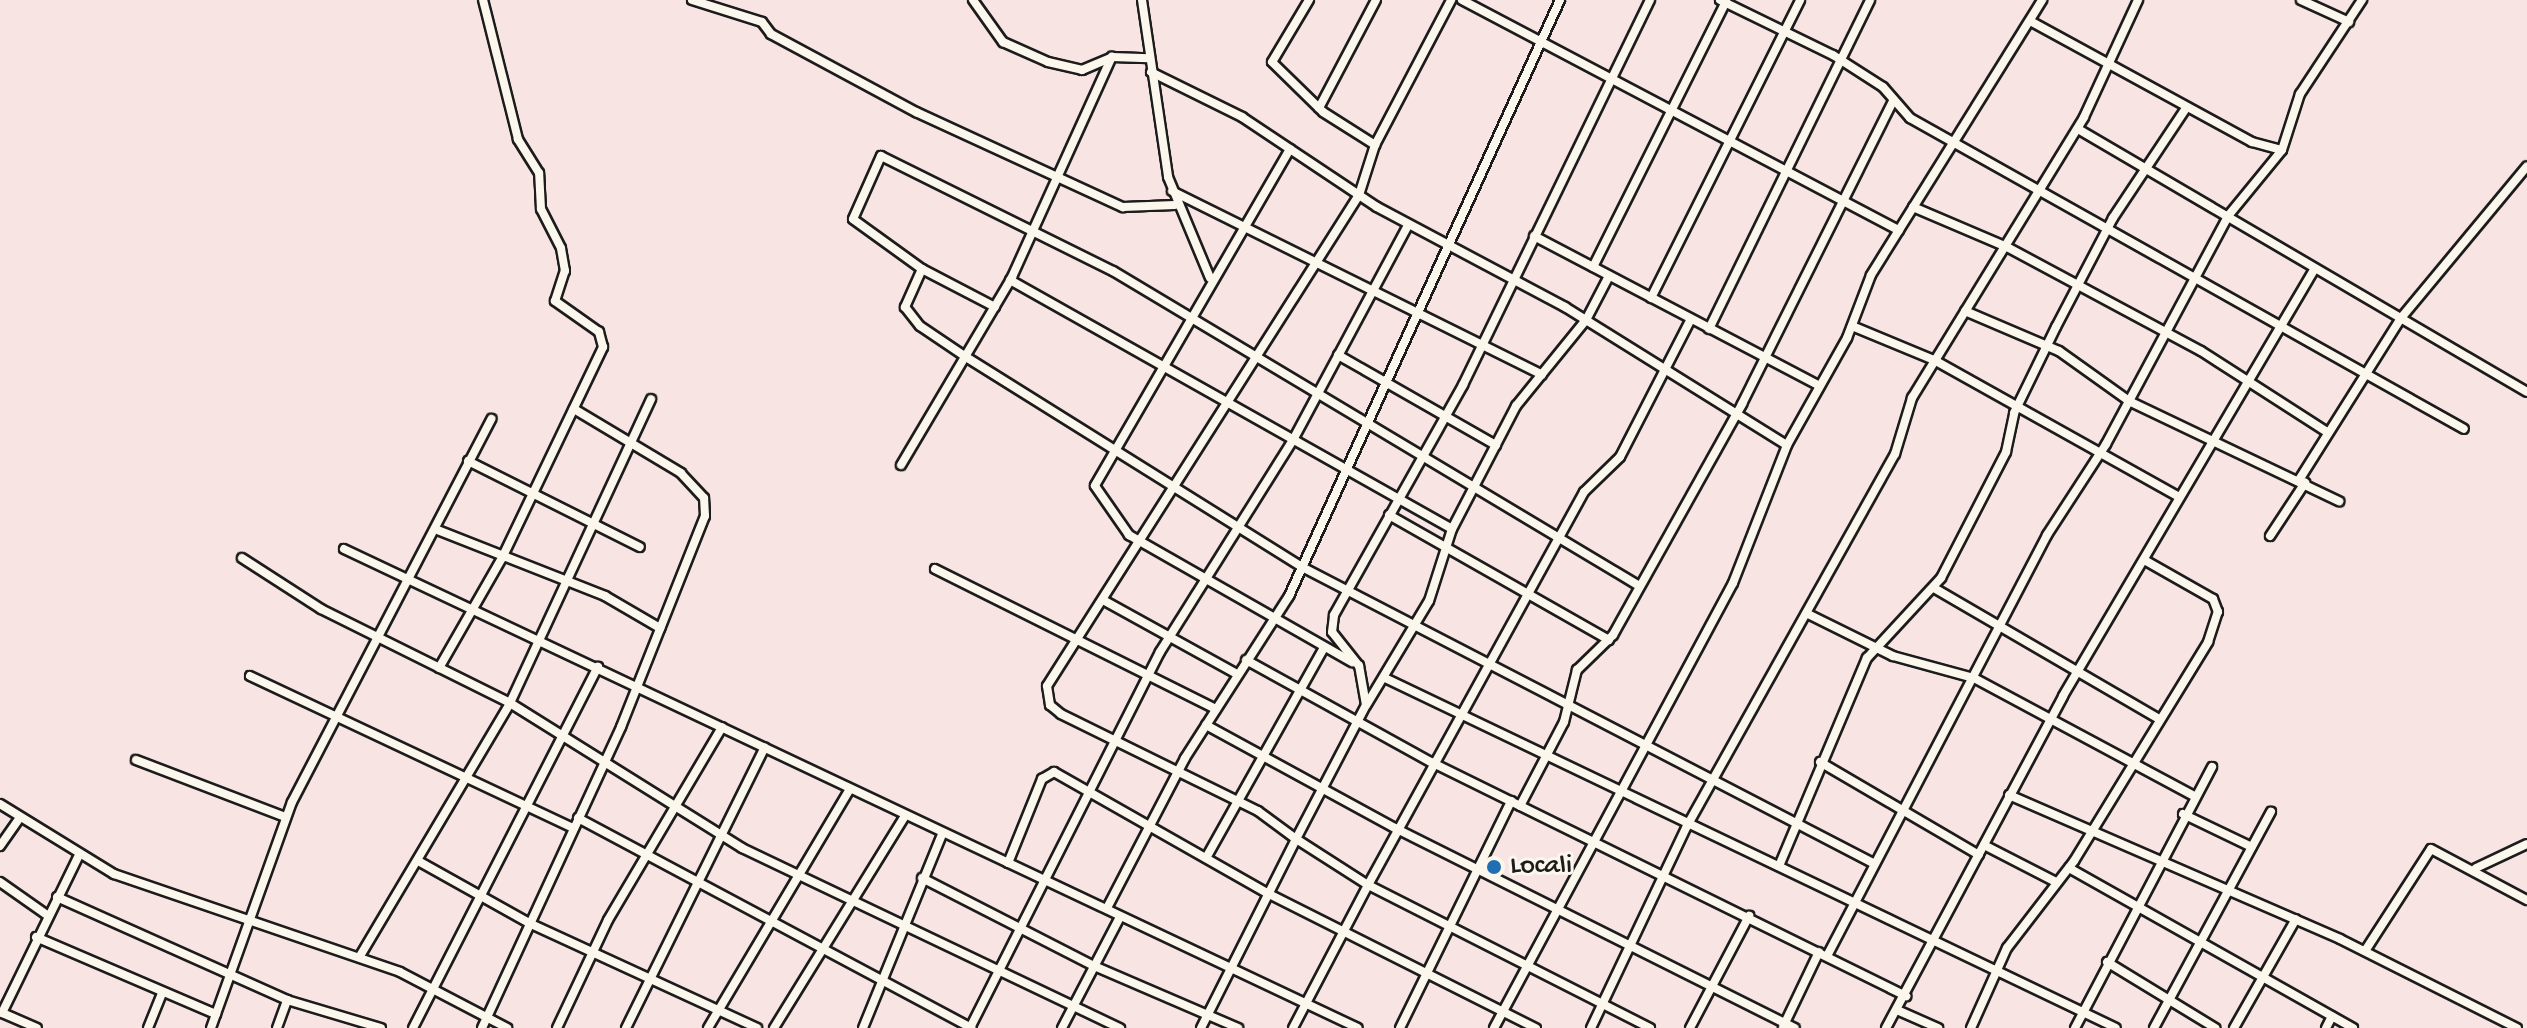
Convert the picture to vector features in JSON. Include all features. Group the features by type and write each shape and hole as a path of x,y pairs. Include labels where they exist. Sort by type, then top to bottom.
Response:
{"street":[{"path":"439,668 466,611 502,558 603,347 599,332 555,301 565,271 561,248 541,209 539,173 518,139 483,0"},
{"path":"692,0 762,22 771,34 916,112 1123,207 1175,205"},
{"path":"973,0 1003,42 1048,62 1082,70 1112,57 1149,58"},
{"path":"1142,0 1151,72 1175,205 1210,278"},
{"path":"1309,0 1272,58 1319,108 1375,145"},
{"path":"1319,108 1376,0"},
{"path":"1451,0 1375,145 1359,195 1253,357 1180,486 1103,600 1045,696 1061,714 1237,800 1368,885 1650,1028"},
{"path":"1462,0 1899,230"},
{"path":"1107,908 1179,770 1302,567 1421,316 1560,0"},
{"path":"1366,705 1359,666 1332,632 1348,591 1482,345 1650,0"},
{"path":"1651,298 1800,0"},
{"path":"1709,329 1870,0"},
{"path":"1494,1028 1733,583 1787,445 1852,326 1899,230 2032,22 2042,0"},
{"path":"1591,1028 1687,826 1895,454 1912,398 2078,129 2138,0"},
{"path":"2301,0 2349,22"},
{"path":"1784,1026 1823,954 1855,904 1900,813 2004,623 2042,543 2101,452 2228,216 2282,150 2300,94 2362,0"},
{"path":"1593,267 1724,1 1784,34 1841,60 1893,101 1954,142 2110,234 2464,429"},
{"path":"2032,22 2107,67 2186,108 2282,150"},
{"path":"901,465 1010,280 1112,57"},
{"path":"1151,72 1290,149 1451,250 1513,280 1669,368 1787,445"},
{"path":"1520,806 1568,709 1577,670 1609,640 1636,584 1738,411 1893,101"},
{"path":"1779,866 1820,762 1873,648 1934,588 2006,452 2016,408 2047,345 2147,164 2186,108"},
{"path":"2078,129 2147,164 2315,269 2527,392"},
{"path":"1290,149 1210,278 1193,323 1099,474 1097,497 1141,543 1203,581 1359,666"},
{"path":"995,307 922,269 853,219 881,156 1113,271 1193,323 1371,423 1636,584"},
{"path":"2270,536 2327,432 2401,318 2527,166"},
{"path":"1172,191 1246,223 1421,316 1542,375"},
{"path":"1913,207 2007,247 2165,332 2327,432"},
{"path":"578,818 769,925 970,1028 1045,880 1094,793 1169,637 1294,438 1408,225"},
{"path":"1534,236 1818,385"},
{"path":"922,269 905,307 920,326 1241,523 1302,567 1416,625 1489,669 1643,749 1875,864"},
{"path":"1886,1028 1939,938 2049,720 2146,561 2179,497 2283,328 2315,269"},
{"path":"1201,1028 1267,893 1366,705 1416,625 1452,529 1496,445 1542,375 1586,320 1609,276"},
{"path":"1010,280 1452,529"},
{"path":"1965,311 2047,345 2129,401 2339,501"},
{"path":"1293,1028 1431,762 1532,595 1562,541 1584,492 1620,457 1669,368 1691,319"},
{"path":"1852,326 1934,360 2179,497"},
{"path":"1338,355 1496,445"},
{"path":"360,956 420,862 510,703 651,399"},
{"path":"484,1024 605,761 703,531 704,498 681,473 629,448 574,409"},
{"path":"211,1028 285,817 338,720 491,419"},
{"path":"468,461 532,497 640,547"},
{"path":"1389,515 1609,640"},
{"path":"435,529 660,628"},
{"path":"344,549 539,645 638,682 722,727 942,834 1107,908 1120,917 1358,1028"},
{"path":"242,558 378,638 510,703 725,837 852,903 1120,1028"},
{"path":"1971,1028 1996,968 2054,881 2069,868 2156,717 2200,661 2218,612 2204,592 2146,561"},
{"path":"935,569 1216,709"},
{"path":"1934,588 2004,623 2078,672 2156,717"},
{"path":"1103,600 1237,674"},
{"path":"1808,614 1873,648 1974,678 2128,764 2194,796"},
{"path":"1206,858 1324,648"},
{"path":"1246,660 1299,692 1431,762 1906,996"},
{"path":"413,1028 524,804 598,667"},
{"path":"250,676 467,782 524,804 573,828"},
{"path":"1385,678 1687,826 1779,866 1855,904 1939,938 2116,1028"},
{"path":"1206,725 1395,828 1559,908 1784,1026 1795,1028"},
{"path":"557,1028 591,953 643,857 722,727"},
{"path":"626,1028 725,837 765,747"},
{"path":"136,760 285,817"},
{"path":"1820,762 1900,813 1979,855"},
{"path":"2075,1028 2134,907 2183,814 2212,767"},
{"path":"1008,863 1047,774 1094,793 1267,893 1536,1028"},
{"path":"708,1028 796,875 850,789"},
{"path":"2009,795 2296,919 2365,951 2506,1026 2517,1028"},
{"path":"1400,1028 1453,929 1511,801"},
{"path":"0,804 78,857 245,924 360,956 431,988 484,1024 507,1028"},
{"path":"2154,1028 2271,812"},
{"path":"2183,814 2252,847"},
{"path":"774,1028 905,816"},
{"path":"0,846 19,819"},
{"path":"863,1028 901,925 942,834"},
{"path":"2476,868 2527,844"},
{"path":"1984,845 2054,881"},
{"path":"2365,951 2431,849 2476,868 2527,900"},
{"path":"37,1028 1,1013 78,857"},
{"path":"420,862 481,893 529,923 651,982 757,1028"},
{"path":"2069,868 2198,944 2353,1028"},
{"path":"922,878 1094,966 1238,1028"},
{"path":"0,882 47,915"},
{"path":"57,897 287,1000 349,1025 381,1028"},
{"path":"1690,1028 1749,916"},
{"path":"1062,1028 1120,917"},
{"path":"2234,1028 2259,978 2296,919"},
{"path":"36,937 216,1014"},
{"path":"2107,962 2215,1028"},
{"path":"148,1028 162,993"},
{"path":"277,1028 287,1000"},
{"path":"1897,1010 1938,1028"},
{"path":"2326,1028 2332,1016"}],"place":[{"name":"Locali","path":"1494,867"}]}
